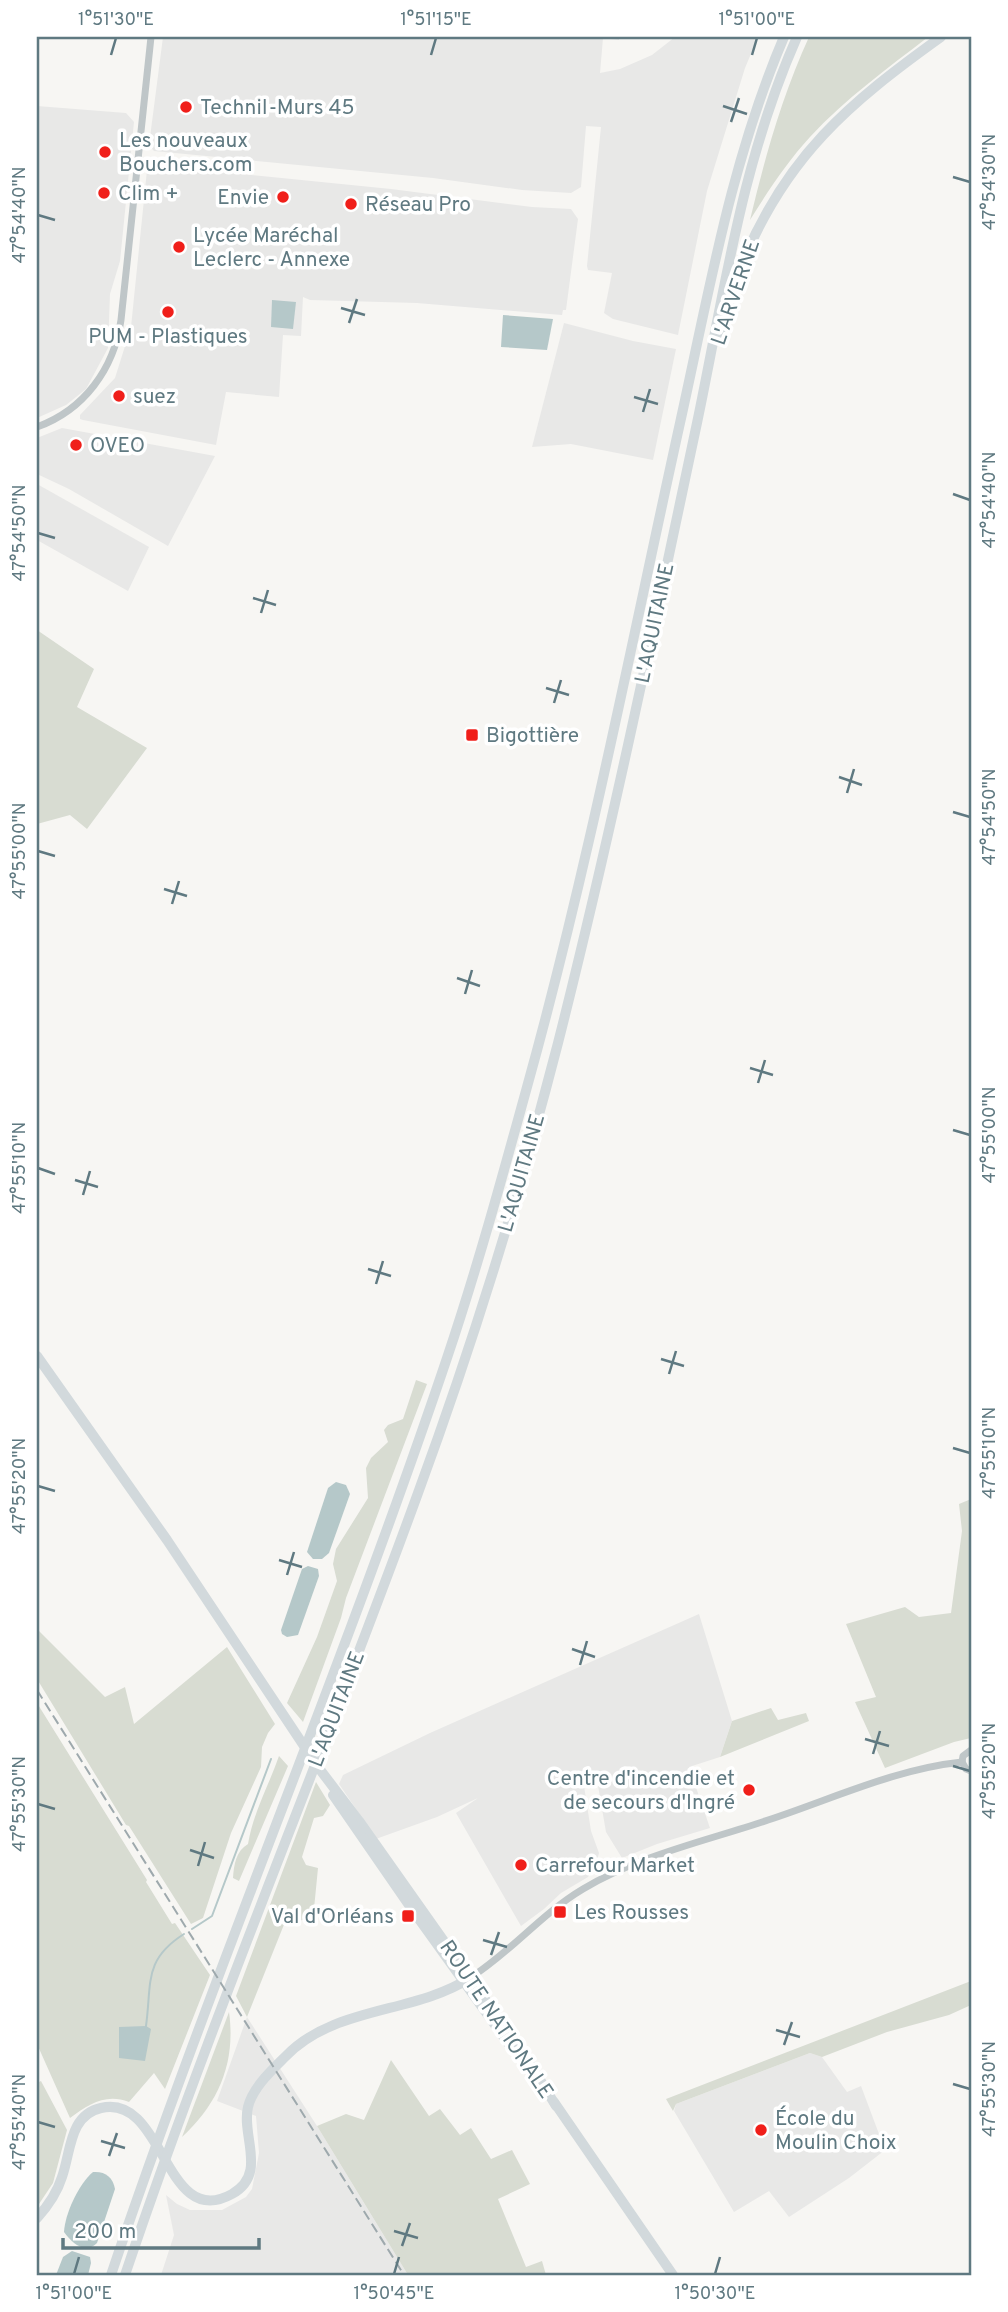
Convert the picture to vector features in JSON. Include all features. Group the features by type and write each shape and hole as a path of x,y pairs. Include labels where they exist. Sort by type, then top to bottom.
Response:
{"highway":[{"name":"L'AQUITAINE","path":"111,2275 212,1993 389,1522 446,1359 527,1089 601,788 719,239 754,114 783,37"},
{"name":"L'AQUITAINE","path":"125,2275 221,2007 438,1436 486,1291 530,1144 582,945 629,743 708,372 740,205 766,118 797,37"},
{"name":"L'ARVERNE","path":"708,372 742,263 762,220 787,179 841,114 937,39 948,37"}],"main road":[{"name":"ROUTE NATIONALE","path":"37,1356 167,1541 318,1767 352,1811 467,1980 528,2060 556,2106 673,2275"},
{"path":"37,2218 59,2185 76,2126 87,2114 107,2107 123,2109 137,2118 176,2179 189,2193 209,2200 232,2194 247,2180 251,2168 247,2115 253,2094 298,2044 314,2033 341,2022 467,1980"}],"street":[{"path":"37,427 66,412 84,397 102,376 115,348 121,320 151,37"},
{"path":"971,1750 963,1756 962,1762 971,1771"},
{"path":"467,1980 509,1950 564,1902 611,1873 921,1767 962,1762"}],"shaded area":[{"path":"163,37 619,37 619,40 603,38 600,73 620,69 652,55 675,37 758,37 745,68 707,191 678,335 613,319 604,313 612,273 588,270 601,127 586,126 581,187 571,193 154,151 149,145"},
{"path":"809,37 928,37 867,84 823,123 786,167 750,220 775,127"},
{"path":"37,106 126,113 134,122 120,261 110,294 108,348 86,389 66,405 37,418"},
{"path":"152,165 571,209 578,219 566,310 563,310 562,315 417,303 310,300 303,297 301,336 283,335 279,397 226,392 216,445 80,419 80,415 115,378 131,327 147,170"},
{"path":"272,300 296,302 293,329 271,327"},
{"path":"503,315 553,319 547,350 501,347"},
{"path":"564,323 676,349 653,460 571,444 532,447"},
{"path":"62,428 215,456 168,546 69,489 37,474 37,438"},
{"path":"37,484 149,547 128,591 37,540"},
{"path":"37,630 94,669 77,707 147,748 87,829 70,815 37,824"},
{"path":"416,1380 427,1384 346,1598 303,1722 287,1703 317,1637 337,1581 333,1564 336,1549 368,1498 366,1468 371,1458 388,1442 384,1430 388,1425 403,1419"},
{"path":"336,1482 346,1485 350,1494 329,1553 322,1559 313,1559 307,1552 328,1488"},
{"path":"971,1499 971,1738 885,1768 855,1702 876,1697 846,1624 905,1607 919,1617 951,1613 962,1531 959,1504"},
{"path":"308,1566 318,1569 319,1576 298,1635 287,1637 281,1630 302,1569"},
{"path":"699,1614 732,1721 720,1757 689,1767 710,1828 622,1858 606,1832 598,1774 585,1771 584,1786 591,1831 599,1853 596,1864 588,1877 561,1893 521,1926 456,1813 478,1798 437,1817 373,1840 373,1834 339,1784 343,1775 430,1733"},
{"path":"37,1629 105,1697 125,1687 134,1724 227,1647 275,1724 262,1747 261,1767 231,1833 203,1918 191,1924 126,1825 37,1679"},
{"path":"37,1703 172,1924 175,1923 210,1975 165,2089 154,2073 129,2102 105,2099 84,2108 70,2118 37,2044"},
{"path":"771,1708 778,1720 806,1713 809,1721 720,1757 732,1721"},
{"path":"279,1756 288,1766 239,1881 233,1878 236,1858 248,1844 257,1810"},
{"path":"316,1782 330,1805 323,1816 314,1818 302,1857 306,1865 318,1868 313,1919 285,1922 247,2017 236,1996"},
{"path":"971,1981 971,2005 949,2015 887,2032 822,2057 810,2053 676,2104 673,2111 666,2099"},
{"path":"229,2012 230,2048 222,2080 206,2110 182,2137"},
{"path":"247,2017 408,2275 161,2275 174,2235 166,2195 190,2210 222,2210 246,2197 252,2189 259,2153 256,2116 217,2101"},
{"path":"146,2026 151,2029 145,2061 119,2058 119,2027"},
{"path":"810,2053 822,2057 847,2092 861,2086 885,2150 849,2178 789,2217 769,2191 734,2212 674,2111 676,2104"},
{"path":"391,2060 429,2116 440,2109 460,2135 471,2128 491,2159 512,2150 530,2184 498,2199 526,2267 542,2261 546,2275 408,2275 317,2126 346,2114 364,2120"},
{"path":"41,2081 67,2130 53,2183 37,2207 37,2083"},
{"path":"93,2172 108,2176 115,2189 97,2243 83,2248 64,2232 73,2200"},
{"path":"72,2251 90,2257 88,2275 56,2275 63,2257"}],"waterway":[{"path":"192,1929 212,1916 271,1759"},
{"path":"146,2026 150,1985 156,1963 162,1953 184,1934"}],"railway":[{"path":"37,1690 404,2275"}],"place":[{"name":"TechniI-Murs 45","path":"186,107"},
{"name":"Les nouveaux Bouchers.com","path":"105,152"},
{"name":"Clim +","path":"104,193"},
{"name":"Envie","path":"283,197"},
{"name":"Réseau Pro","path":"351,204"},
{"name":"Lycée Maréchal Leclerc - Annexe","path":"179,247"},
{"name":"PUM - Plastiques","path":"168,312"},
{"name":"suez","path":"119,396"},
{"name":"OVEO","path":"76,445"},
{"name":"Bigottière","path":"472,735"},
{"name":"Centre d'incendie et de secours d'Ingré","path":"749,1790"},
{"name":"Carrefour Market","path":"521,1865"},
{"name":"Les Rousses","path":"560,1912"},
{"name":"Val d'Orléans","path":"408,1916"},
{"name":"École du Moulin Choix","path":"761,2130"}]}
